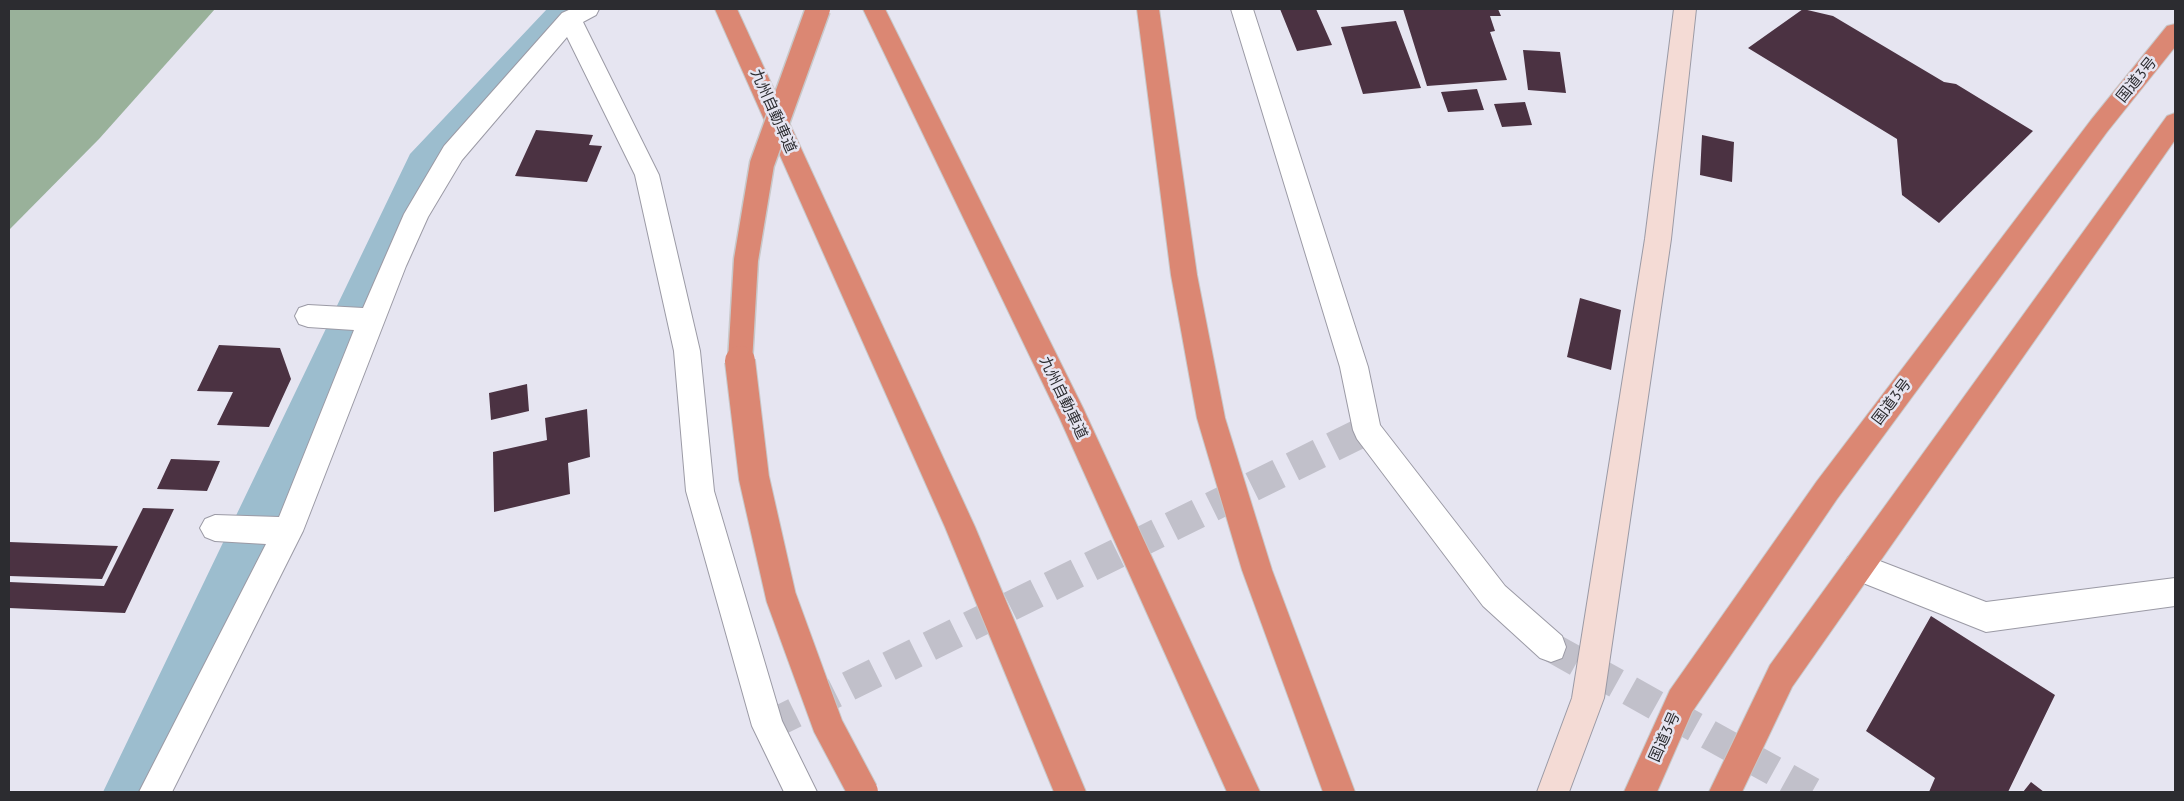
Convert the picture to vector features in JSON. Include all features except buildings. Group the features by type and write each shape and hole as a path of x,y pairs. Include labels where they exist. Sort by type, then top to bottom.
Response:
{"highway":[{"name":"九州自動車道","path":"726,9 960,526 1070,792"},
{"path":"818,9 762,164 746,260 740,365 754,478 781,597 828,726 863,792"},
{"name":"九州自動車道","path":"874,9 1073,417 1244,792"},
{"path":"1148,9 1184,275 1211,418 1257,570 1339,792"},
{"name":"国道3号","path":"1640,792 1681,701 1826,490 2099,126 2175,32"},
{"path":"1725,792 1781,676 2175,122"}],"street":[{"path":"1242,9 1354,367 1367,430 1494,596 1551,647"},
{"path":"1553,792 1588,698 1658,239 1686,9"},
{"path":"155,792 288,531 393,266 417,214 453,153 579,14 647,174 687,352 700,491 768,726 801,792"},
{"path":"308,316 372,320"},
{"path":"215,528 288,531"},
{"path":"1859,567 1986,617 2175,592"}],"green space":[{"path":"9,9 215,9 99,139 9,230"}],"waterway":[{"path":"128,792 141,768 423,164 567,9"}],"tunnel":[{"path":"768,726 1367,430"},
{"path":"1551,647 1812,792"}]}
